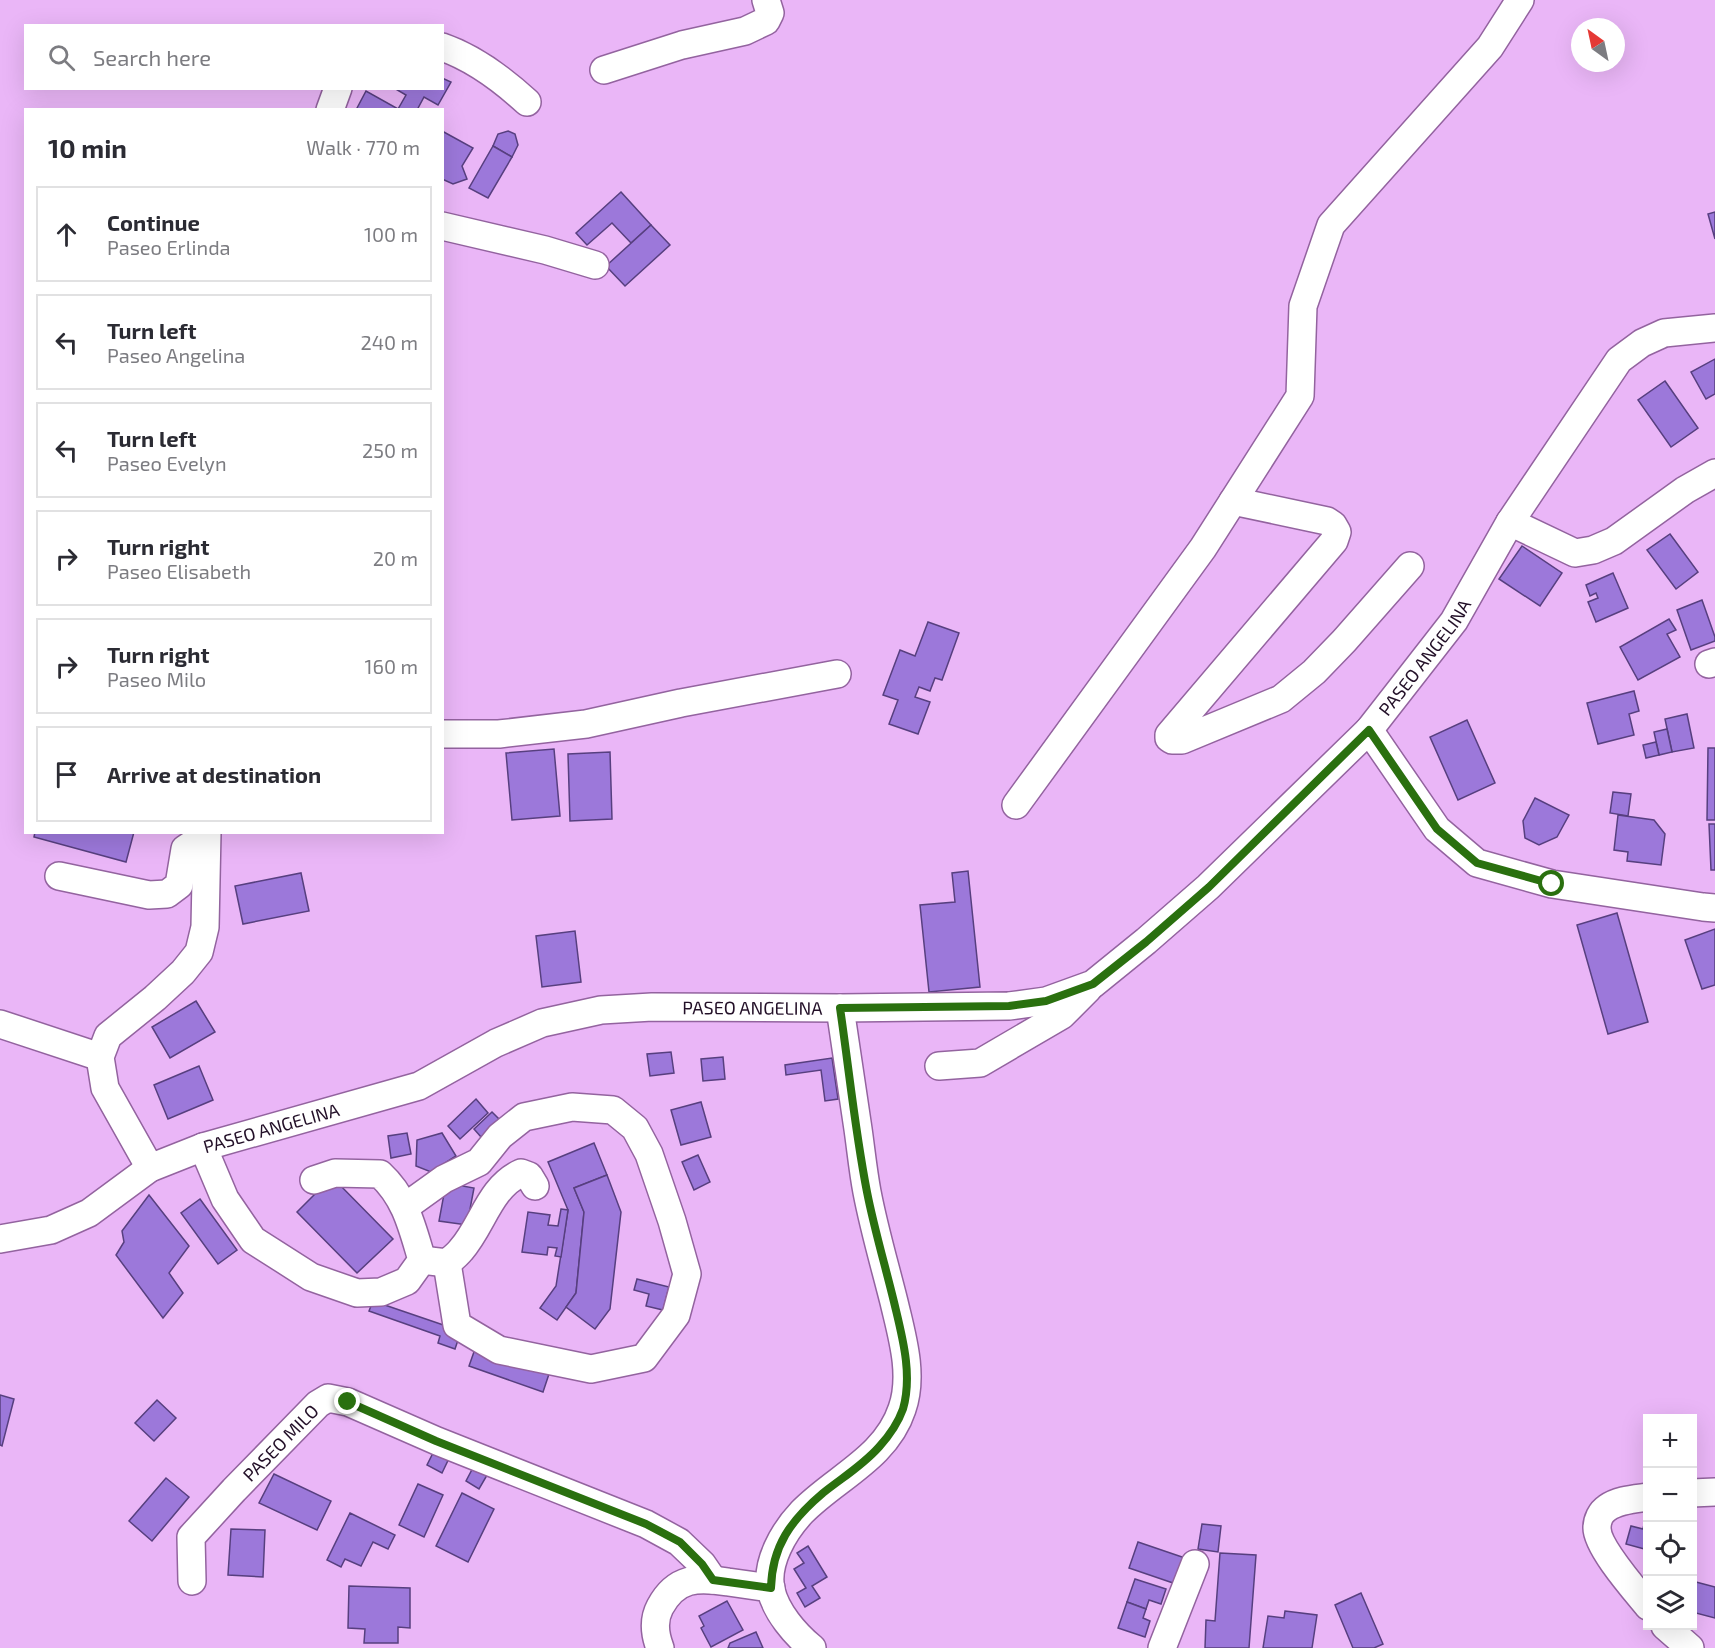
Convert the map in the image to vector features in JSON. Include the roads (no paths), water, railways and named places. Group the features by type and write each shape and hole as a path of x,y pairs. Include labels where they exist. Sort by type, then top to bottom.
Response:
{"street":[{"path":"604,70 682,45 745,31 766,21 770,13 766,0"},
{"path":"1016,804 1203,548 1299,396 1303,306 1331,225 1490,47 1520,0"},
{"path":"444,48 460,53 510,87 526,102"},
{"path":"331,108 337,90"},
{"path":"444,226 544,250 595,265"},
{"name":"PASEO ANGELINA","path":"0,1239 51,1230 88,1213 150,1168 203,1148 419,1086 496,1042 542,1023 601,1010 652,1006 840,1008 1009,1006 1046,1001 1093,984 1209,887 1369,730 1454,621 1510,522 1619,360 1642,343 1664,333 1715,328"},
{"path":"1510,522 1575,553 1593,550 1614,541 1685,490 1715,473"},
{"path":"1233,501 1327,521 1337,532 1334,541 1169,735 1172,740 1182,740 1281,699 1314,672 1410,566"},
{"path":"444,734 499,734 586,724 681,703 837,674"},
{"path":"1369,730 1437,829 1477,863 1552,884 1715,908"},
{"path":"59,876 149,895 167,894 179,885 185,849 207,839 205,927 200,952 162,992 108,1036 100,1057 105,1088 150,1168"},
{"path":"939,1066 980,1063 1062,1015 1093,984"},
{"path":"812,1648 789,1624 774,1599 771,1588 771,1568 778,1548 788,1530 802,1513 869,1458 886,1439 903,1409 906,1392 905,1350 867,1192 840,1008"},
{"path":"0,1024 100,1057"},
{"path":"314,1180 335,1173 380,1174 391,1184 435,1262 457,1325 499,1350 591,1369 644,1358 676,1315 687,1274 672,1221 649,1154 635,1128 613,1110 572,1107 524,1117 500,1136 480,1162 444,1179 405,1207"},
{"path":"203,1148 225,1199 253,1240 311,1276 357,1293 381,1292 407,1281 435,1262 462,1249 498,1191 510,1178 521,1173 528,1176 535,1186"},
{"name":"PASEO MILO","path":"192,1581 191,1537 318,1404 328,1398 348,1402 436,1441 646,1524 680,1542 702,1564 713,1580"},
{"path":"1697,1493 1715,1492"},
{"path":"1643,1498 1624,1500 1606,1508 1598,1518 1596,1530 1602,1545 1643,1601"},
{"path":"1162,1648 1195,1564"},
{"path":"660,1648 655,1627 656,1613 673,1589 684,1582 695,1579 713,1580 771,1588"},
{"path":"1670,1630 1690,1648"}]}
